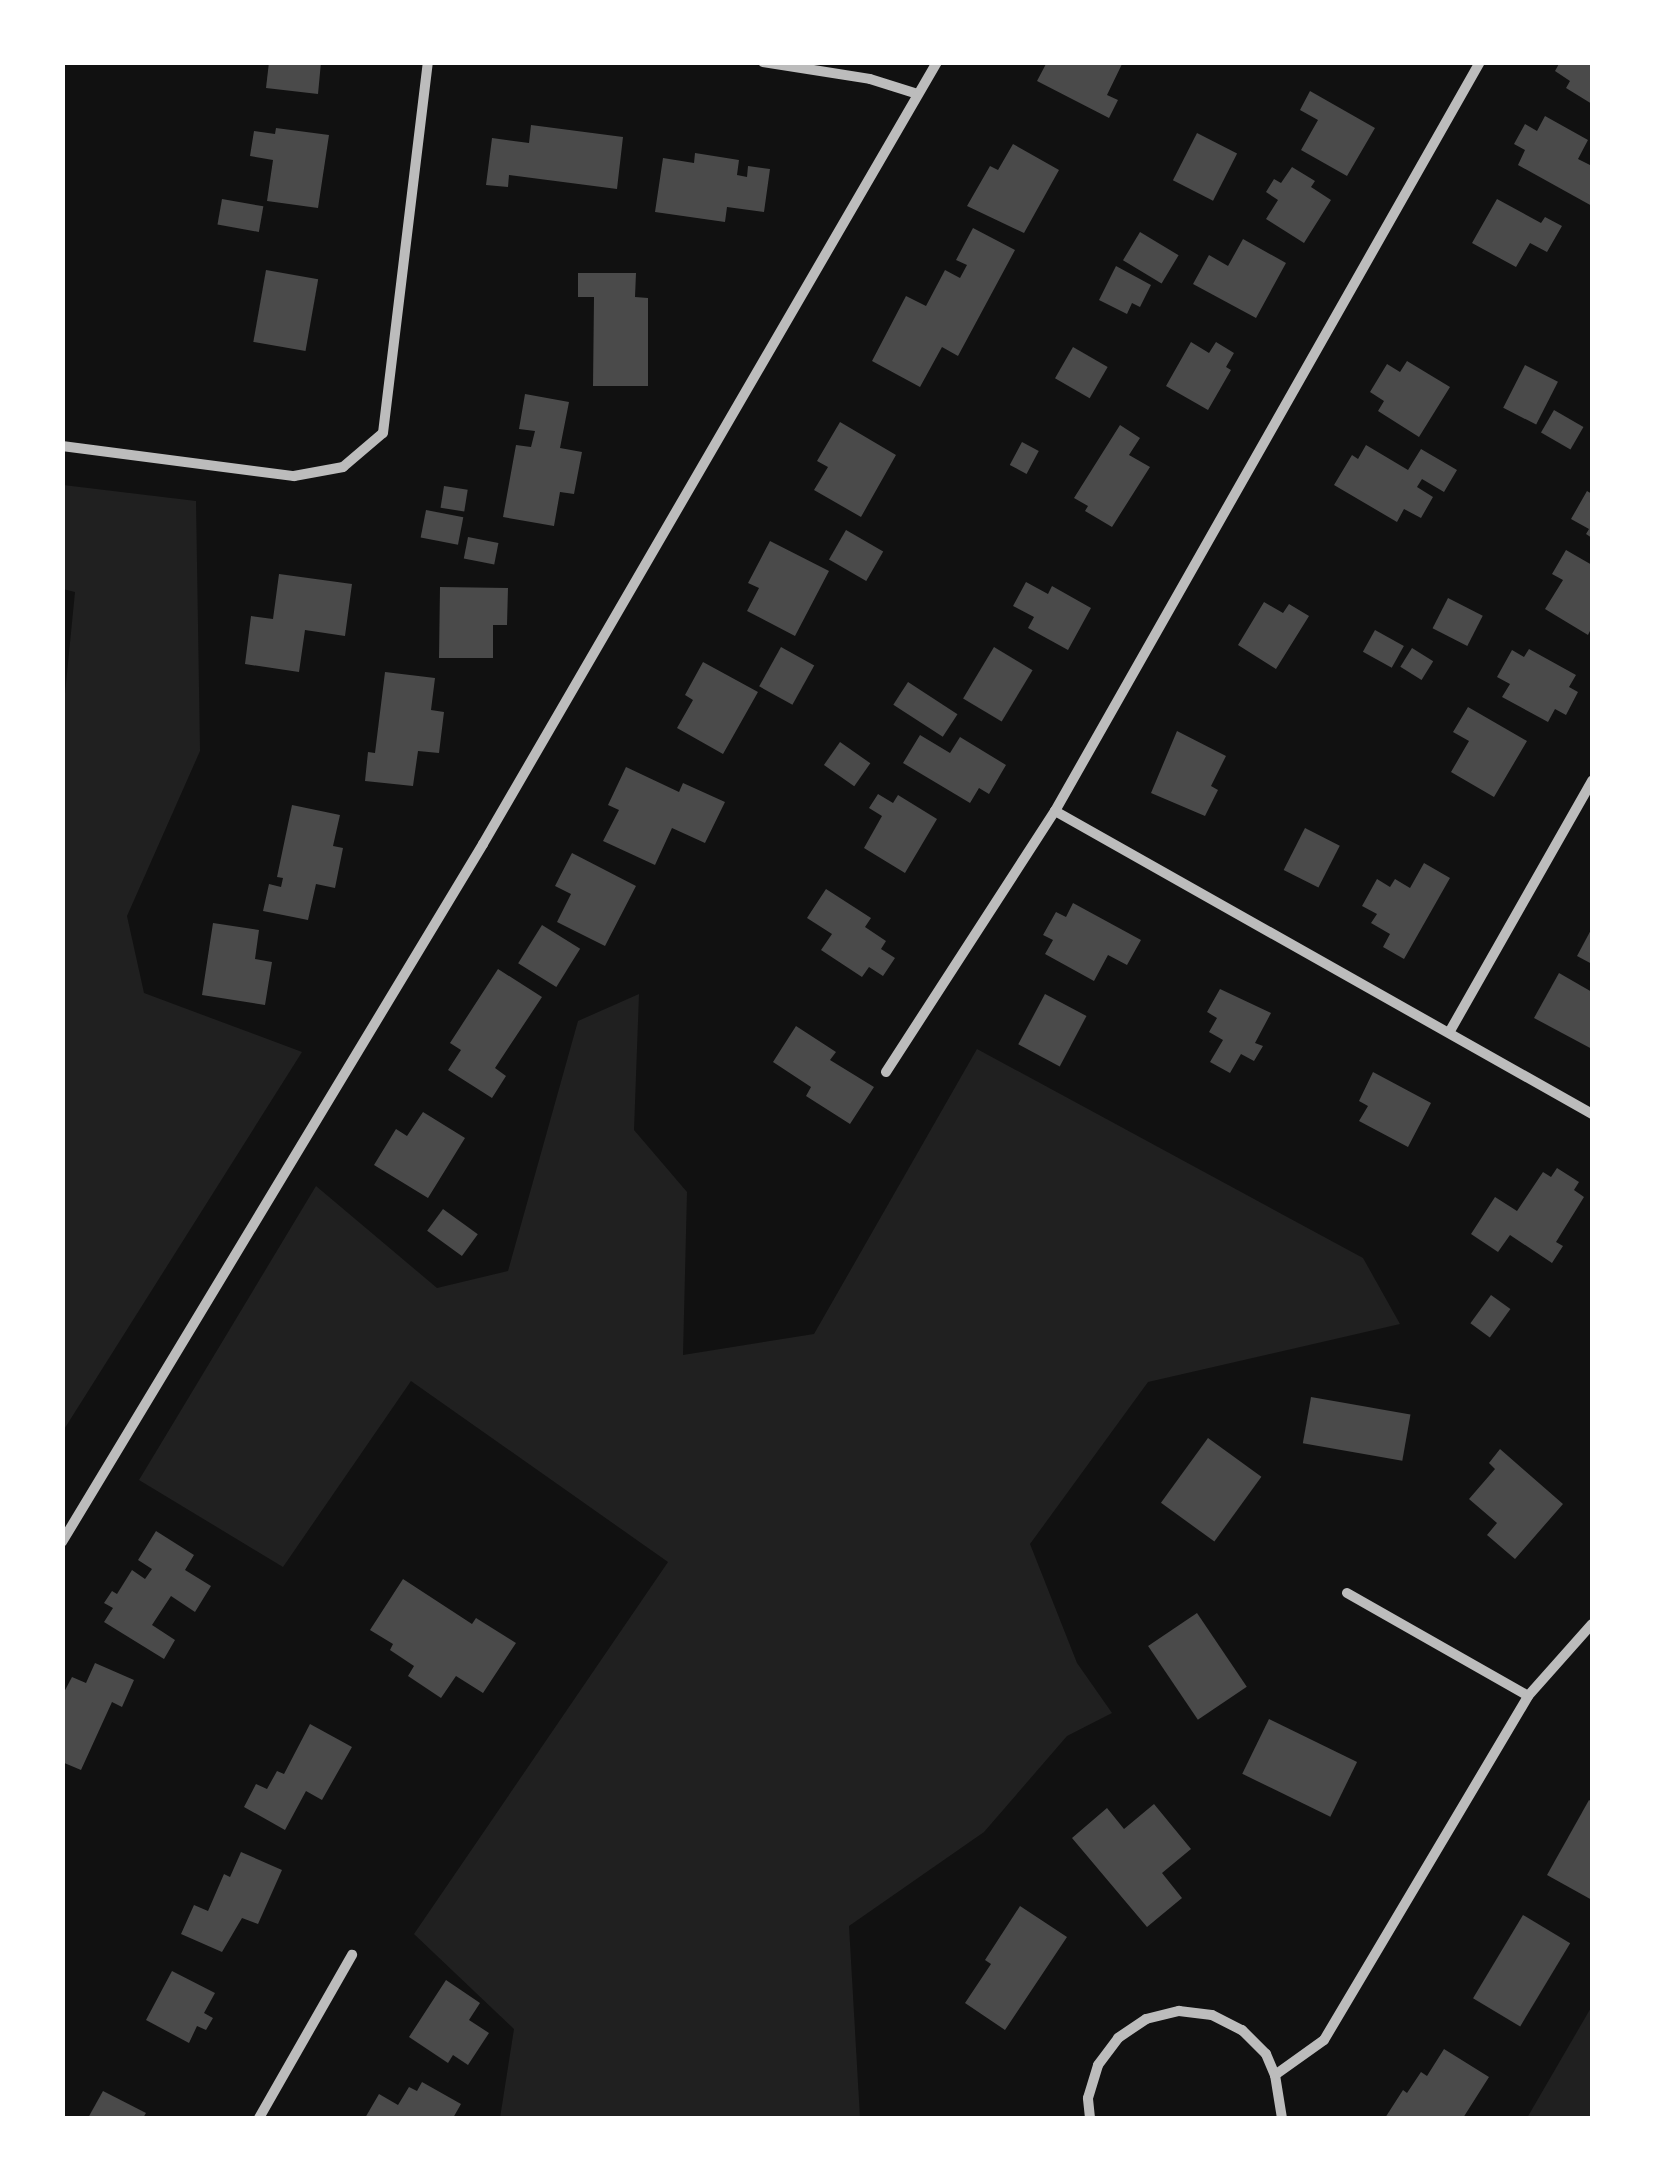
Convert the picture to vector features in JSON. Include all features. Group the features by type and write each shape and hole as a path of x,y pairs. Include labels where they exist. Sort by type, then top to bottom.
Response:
{"street":[{"path":"62,446 294,476 343,467 382,433 428,62"},
{"path":"763,62 870,79 918,94"},
{"path":"62,1542 473,861 937,62"},
{"path":"886,1072 1055,811 1480,62"},
{"path":"1450,1031 1592,781"},
{"path":"1055,811 1592,1114"},
{"path":"1348,1593 1528,1696"},
{"path":"1275,2075 1324,2040 1528,1696 1592,1624"},
{"path":"259,2118 352,1955"},
{"path":"1090,2118 1088,2098 1098,2065 1118,2038 1146,2019 1178,2011 1212,2015 1242,2030 1266,2054 1275,2075 1282,2118"}],"shaded area":[{"path":"63,485 196,501 200,751 127,916 144,993 302,1052 63,1431 62,724 75,592 63,589"},
{"path":"639,994 634,1130 687,1192 683,1355 814,1334 977,1049 1363,1258 1400,1324 1148,1382 1030,1544 1077,1663 1112,1713 1067,1736 984,1832 849,1926 860,2118 500,2118 514,2029 414,1934 668,1562 411,1381 283,1567 139,1480 316,1186 437,1288 508,1271 578,1021"},
{"path":"1592,2006 1592,2118 1527,2118"}],"building":[{"path":"269,62 321,62 318,94 266,88"},
{"path":"1047,62 1123,62 1107,95 1118,100 1109,118 1037,81"},
{"path":"1560,62 1592,62 1592,104 1566,88 1570,81 1555,71"},
{"path":"1310,91 1375,128 1347,176 1301,150 1318,120 1300,110"},
{"path":"1545,116 1588,140 1578,159 1592,166 1592,206 1518,165 1525,150 1514,144 1525,124 1537,131"},
{"path":"531,125 623,137 617,189 509,175 508,187 486,185 492,138 529,143"},
{"path":"276,128 329,135 318,208 267,201 273,160 250,156 254,131 275,134"},
{"path":"1197,133 1237,153 1213,201 1173,180"},
{"path":"1013,144 1059,170 1024,233 967,206 990,166 998,170"},
{"path":"695,153 739,160 737,175 747,177 748,166 770,169 764,212 727,207 725,222 655,212 663,158 694,163"},
{"path":"1292,167 1315,181 1311,187 1331,200 1304,243 1266,219 1278,200 1266,192 1274,179 1281,183"},
{"path":"222,199 263,206 259,232 217,225"},
{"path":"1497,199 1541,223 1545,217 1562,226 1547,252 1530,243 1516,267 1472,243"},
{"path":"973,228 1015,250 958,356 942,347 920,387 872,361 906,296 926,306 945,270 960,278 967,265 956,260"},
{"path":"1140,232 1179,255 1162,283 1123,260"},
{"path":"1243,239 1286,263 1256,318 1193,284 1209,255 1228,266"},
{"path":"1116,266 1151,285 1140,307 1132,303 1127,314 1099,300"},
{"path":"266,270 318,279 306,351 253,342"},
{"path":"578,273 636,273 635,297 648,298 648,386 593,386 594,297 578,297"},
{"path":"1191,342 1209,353 1216,342 1234,353 1226,367 1231,370 1208,410 1166,386"},
{"path":"1073,347 1108,367 1090,398 1055,378"},
{"path":"1407,361 1450,387 1419,437 1378,411 1384,401 1370,392 1387,364 1400,372"},
{"path":"1525,365 1558,382 1536,425 1503,408"},
{"path":"525,394 569,402 560,448 582,452 574,494 560,492 554,526 503,517 516,445 531,447 535,431 519,429"},
{"path":"1554,410 1583,427 1570,450 1541,433"},
{"path":"840,422 896,455 861,517 814,490 828,467 817,461"},
{"path":"1120,425 1140,438 1129,455 1150,467 1112,527 1085,511 1088,506 1074,498"},
{"path":"1022,442 1039,451 1027,474 1010,465"},
{"path":"1366,445 1408,470 1421,449 1457,470 1444,492 1422,479 1417,487 1433,497 1421,518 1404,509 1397,522 1334,485 1352,455 1358,459"},
{"path":"444,486 468,490 464,511 441,508"},
{"path":"1587,491 1592,494 1592,538 1586,534 1589,529 1571,519"},
{"path":"426,510 463,517 458,545 421,537"},
{"path":"846,530 883,552 866,581 829,559"},
{"path":"468,537 498,543 494,565 464,559"},
{"path":"770,541 829,571 795,636 747,611 759,588 748,583"},
{"path":"1566,550 1592,565 1592,627 1588,635 1545,609 1563,580 1552,574"},
{"path":"279,574 352,584 345,636 305,630 299,672 245,664 251,616 273,619"},
{"path":"1026,582 1048,594 1052,586 1091,608 1068,650 1028,628 1034,617 1013,606"},
{"path":"440,587 508,588 507,625 493,625 493,658 439,658"},
{"path":"1448,598 1483,616 1467,646 1433,628"},
{"path":"1264,602 1283,613 1289,604 1309,616 1276,669 1238,645"},
{"path":"1375,630 1404,646 1392,668 1363,652"},
{"path":"781,647 814,665 792,705 759,686"},
{"path":"994,647 1033,670 1002,722 963,698"},
{"path":"1412,648 1433,661 1422,680 1400,667"},
{"path":"1529,649 1576,675 1569,687 1578,692 1566,715 1555,709 1548,722 1502,697 1510,684 1497,677 1512,650 1524,657"},
{"path":"703,662 758,692 723,754 677,728 693,700 685,695"},
{"path":"385,672 435,678 431,710 444,712 439,753 418,751 413,786 365,781 368,752 375,753"},
{"path":"908,682 957,714 943,737 893,705"},
{"path":"1468,707 1527,741 1494,797 1451,772 1469,741 1453,732"},
{"path":"1177,731 1226,756 1211,786 1218,790 1205,816 1151,793"},
{"path":"920,735 950,753 960,737 1006,765 989,794 979,788 970,803 903,763"},
{"path":"840,742 870,763 854,786 824,765"},
{"path":"626,767 679,792 683,783 725,802 705,843 672,828 655,865 603,841 619,810 608,805"},
{"path":"878,794 893,803 898,795 937,819 905,873 864,848 882,816 869,808"},
{"path":"292,805 340,815 333,846 343,848 335,888 316,884 308,920 263,911 269,884 281,887 283,878 277,877"},
{"path":"1305,828 1340,846 1318,888 1284,870"},
{"path":"572,853 636,886 605,946 557,922 571,894 555,886"},
{"path":"1424,863 1450,878 1404,959 1383,947 1390,934 1371,923 1377,914 1362,906 1377,879 1390,887 1395,879 1410,888"},
{"path":"826,889 871,918 865,927 886,941 881,949 895,958 883,976 869,967 862,977 821,950 832,934 807,918"},
{"path":"1073,903 1141,940 1127,965 1108,955 1094,981 1045,954 1053,940 1043,935 1056,912 1066,917"},
{"path":"213,923 259,930 255,959 272,962 265,1005 202,995"},
{"path":"542,925 580,949 556,987 518,963"},
{"path":"1592,928 1592,964 1577,956"},
{"path":"498,969 542,997 495,1068 506,1076 492,1098 448,1070 461,1050 450,1043"},
{"path":"1559,973 1592,992 1592,1049 1534,1018"},
{"path":"1220,989 1271,1013 1255,1043 1263,1046 1254,1061 1241,1054 1230,1073 1210,1062 1223,1040 1209,1032 1217,1018 1207,1012"},
{"path":"1045,994 1086,1016 1060,1066 1018,1044"},
{"path":"796,1026 836,1052 830,1060 874,1087 850,1124 806,1096 811,1087 773,1062"},
{"path":"1373,1072 1431,1103 1408,1147 1359,1121 1368,1106 1359,1101"},
{"path":"423,1112 465,1138 428,1198 374,1165 396,1129 407,1136"},
{"path":"1557,1168 1579,1182 1574,1190 1584,1197 1556,1242 1563,1246 1552,1263 1510,1235 1498,1252 1471,1234 1495,1197 1517,1211 1543,1172 1551,1177"},
{"path":"443,1209 478,1234 462,1256 427,1231"},
{"path":"1491,1295 1510,1309 1490,1337 1470,1323"},
{"path":"1311,1397 1410,1415 1402,1461 1303,1443"},
{"path":"1208,1438 1261,1477 1214,1542 1161,1503"},
{"path":"1500,1449 1563,1504 1515,1559 1487,1535 1497,1523 1469,1499 1495,1469 1489,1463"},
{"path":"156,1531 194,1555 185,1570 211,1586 195,1612 171,1596 152,1625 175,1640 164,1659 104,1622 113,1608 104,1603 112,1591 117,1594 132,1570 145,1579 152,1569 138,1560"},
{"path":"403,1579 472,1624 476,1618 516,1643 483,1693 456,1676 441,1698 408,1676 414,1666 390,1650 393,1644 370,1630"},
{"path":"1197,1613 1247,1687 1198,1720 1148,1646"},
{"path":"95,1663 134,1680 122,1707 112,1702 81,1770 62,1762 62,1696 72,1677 86,1683"},
{"path":"1269,1719 1357,1762 1330,1817 1242,1774"},
{"path":"310,1724 352,1747 322,1800 306,1791 285,1830 244,1807 256,1784 267,1789 277,1771 284,1774"},
{"path":"1589,1800 1592,1802 1592,1900 1547,1875"},
{"path":"1154,1804 1191,1849 1162,1873 1182,1898 1147,1927 1072,1838 1107,1808 1124,1829"},
{"path":"241,1852 282,1870 258,1924 242,1918 222,1952 181,1934 194,1905 208,1911 224,1874 230,1877"},
{"path":"1020,1906 1067,1937 1005,2030 965,2003 991,1964 985,1960"},
{"path":"1523,1915 1570,1943 1520,2026 1473,1998"},
{"path":"172,1971 215,1993 204,2013 213,2018 206,2030 197,2026 189,2043 146,2020"},
{"path":"446,1980 480,2003 469,2020 489,2033 468,2065 453,2055 448,2063 409,2037"},
{"path":"1444,2049 1489,2077 1463,2118 1385,2118 1403,2090 1407,2093 1421,2072 1427,2076"},
{"path":"422,2082 461,2104 453,2118 365,2118 379,2094 398,2105 409,2087 417,2091"},
{"path":"103,2091 146,2113 143,2118 88,2118"}]}
